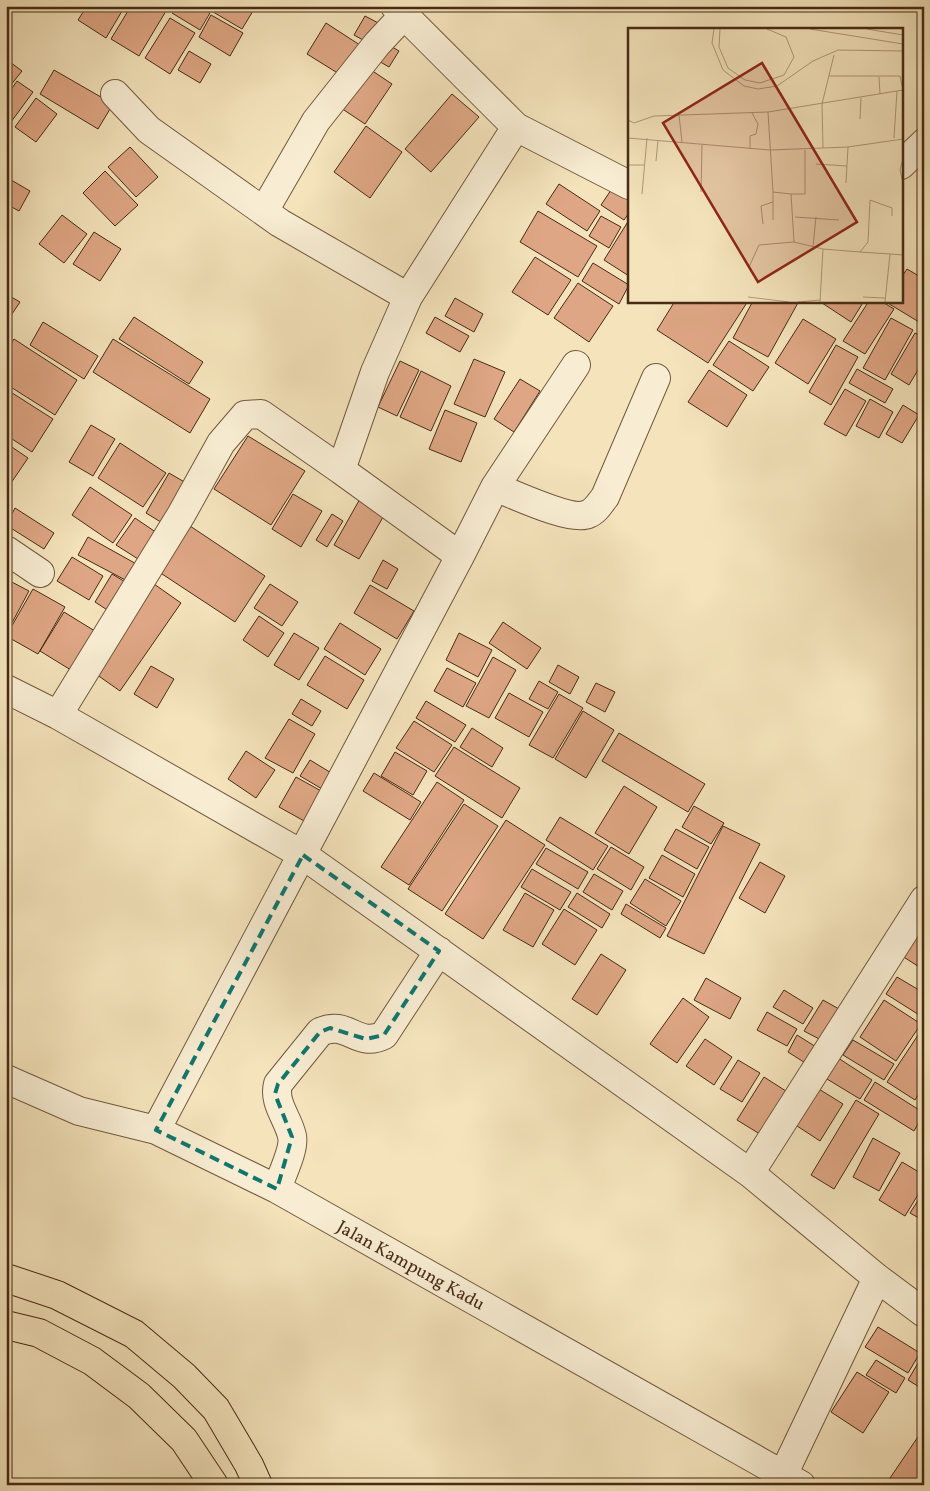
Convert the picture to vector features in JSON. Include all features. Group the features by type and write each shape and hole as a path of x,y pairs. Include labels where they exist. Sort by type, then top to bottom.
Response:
{"highway":[{"path":"6,1278 57,1295 134,1334 184,1376 216,1409 249,1465 258,1485"},
{"path":"6,1325 39,1333 92,1361 139,1396 184,1440 214,1485"}],"street":[{"path":"264,211 316,121 377,44 399,11 516,127 628,184"},
{"path":"115,94 149,130 280,223 408,297"},
{"path":"341,470 375,372 408,297 516,127"},
{"path":"902,164 924,143"},
{"path":"156,1130 303,855 495,487 576,365"},
{"path":"495,487 566,514 587,515 596,509 605,497 656,378"},
{"path":"58,715 180,515 221,443 245,415 261,414 460,556"},
{"path":"6,550 40,572"},
{"path":"6,689 58,715 303,855 750,1173 878,1278 924,1313"},
{"path":"750,1173 924,900"},
{"path":"277,1189 292,1150 292,1137 275,1094 278,1084 320,1032 330,1028 340,1028 366,1039 375,1040 384,1035 439,951"},
{"name":"Jalan Kampung Kadu","path":"6,1079 79,1111 156,1130 277,1189 795,1482"},
{"path":"795,1482 878,1278"}],"highlighted area":[{"path":"303,855 439,951 384,1035 366,1039 330,1028 320,1032 278,1084 275,1094 292,1137 277,1189 156,1130"}],"building":[{"path":"87,6 125,6 106,38 78,20"},
{"path":"131,6 169,6 139,56 111,39"},
{"path":"176,6 199,6 210,13 200,30 172,13"},
{"path":"203,6 256,6 242,29"},
{"path":"211,15 243,33 230,56 199,37"},
{"path":"365,16 384,26 372,45 354,35"},
{"path":"170,18 195,33 170,74 145,58"},
{"path":"326,23 363,47 344,77 307,54"},
{"path":"387,44 399,51 389,67 377,60"},
{"path":"189,51 211,64 200,83 178,70"},
{"path":"6,59 22,71 6,91"},
{"path":"365,66 392,84 365,124 338,106"},
{"path":"54,70 113,104 98,129 40,94"},
{"path":"17,81 33,92 11,122 6,118 6,97"},
{"path":"452,94 479,117 431,172 405,149"},
{"path":"36,98 57,114 36,142 15,127"},
{"path":"366,126 402,152 370,198 334,172"},
{"path":"130,147 158,177 136,197 108,167"},
{"path":"105,171 138,205 115,226 83,193"},
{"path":"6,177 30,191 19,211 6,204"},
{"path":"559,184 600,211 587,231 546,204"},
{"path":"613,187 628,196 628,214 624,220 601,205"},
{"path":"538,211 597,246 578,277 520,242"},
{"path":"62,215 87,234 64,263 39,244"},
{"path":"601,216 621,227 609,248 589,236"},
{"path":"628,222 628,275 604,260"},
{"path":"94,232 121,249 100,281 73,264"},
{"path":"535,257 571,280 548,315 512,292"},
{"path":"593,263 628,284 628,287 619,304 582,281"},
{"path":"907,269 924,279 924,325 886,302 902,302 902,276"},
{"path":"578,283 613,306 589,342 554,318"},
{"path":"6,294 20,302 6,323"},
{"path":"455,298 483,314 474,332 445,316"},
{"path":"674,302 747,302 708,363 657,330"},
{"path":"752,302 798,302 768,357 733,338"},
{"path":"821,302 863,302 851,322"},
{"path":"868,302 883,302 894,309 865,354 843,341"},
{"path":"134,317 203,362 189,384 119,339"},
{"path":"435,317 469,336 460,352 426,333"},
{"path":"891,318 913,330 885,380 863,368"},
{"path":"803,319 836,339 808,384 775,363"},
{"path":"43,322 98,356 84,379 30,345"},
{"path":"915,333 924,338 924,360 909,385 891,374"},
{"path":"14,339 77,380 55,415 6,384 6,351"},
{"path":"113,339 210,399 190,433 93,372"},
{"path":"729,341 769,367 753,391 713,365"},
{"path":"836,345 858,357 831,405 809,392"},
{"path":"474,359 505,372 485,417 454,404"},
{"path":"400,361 419,370 397,416 378,407"},
{"path":"857,369 893,389 885,403 849,383"},
{"path":"709,370 747,395 727,427 688,402"},
{"path":"421,371 451,386 431,431 400,417"},
{"path":"520,379 540,391 514,432 494,419"},
{"path":"6,389 53,419 32,452 6,435"},
{"path":"845,389 866,401 846,436 824,424"},
{"path":"870,399 893,412 879,438 856,426"},
{"path":"903,405 919,415 902,443 886,434"},
{"path":"445,410 477,423 461,462 429,449"},
{"path":"91,425 115,439 93,476 69,462"},
{"path":"248,436 305,471 271,525 214,489"},
{"path":"6,443 28,458 9,486 6,484"},
{"path":"120,443 166,473 143,507 98,478"},
{"path":"169,473 193,487 169,527 146,513"},
{"path":"90,487 132,515 113,543 72,515"},
{"path":"293,494 322,511 301,547 272,529"},
{"path":"361,497 386,512 359,559 334,545"},
{"path":"15,508 54,533 44,549 6,525"},
{"path":"332,514 343,521 327,547 316,540"},
{"path":"135,518 163,537 146,564 116,545"},
{"path":"184,522 265,576 235,622 153,568"},
{"path":"88,537 140,566 131,583 78,555"},
{"path":"72,557 103,576 89,600 57,581"},
{"path":"383,560 398,569 387,589 372,581"},
{"path":"112,574 132,586 115,615 95,602"},
{"path":"6,579 29,591 6,634"},
{"path":"154,584 181,603 120,691 93,672"},
{"path":"270,584 298,602 282,626 254,608"},
{"path":"370,585 414,611 397,639 354,613"},
{"path":"33,589 65,607 38,654 6,636"},
{"path":"64,612 103,636 79,675 40,651"},
{"path":"259,616 284,633 268,657 243,640"},
{"path":"503,622 541,648 527,669 489,643"},
{"path":"340,623 381,649 365,675 324,649"},
{"path":"294,633 319,648 299,680 274,665"},
{"path":"459,633 492,650 478,677 446,660"},
{"path":"325,656 364,680 347,709 307,685"},
{"path":"493,657 516,670 489,718 466,706"},
{"path":"558,665 579,677 570,694 549,682"},
{"path":"151,666 174,679 157,708 134,694"},
{"path":"447,668 476,683 463,707 434,691"},
{"path":"539,681 558,692 548,709 529,699"},
{"path":"596,683 615,692 605,712 586,702"},
{"path":"509,693 543,712 529,737 495,718"},
{"path":"559,694 583,708 553,758 529,745"},
{"path":"301,699 321,711 312,726 292,714"},
{"path":"426,701 466,725 455,742 416,718"},
{"path":"583,711 614,730 586,778 555,759"},
{"path":"289,719 315,734 293,773 265,758"},
{"path":"414,721 452,745 434,772 396,748"},
{"path":"472,728 503,748 492,767 460,747"},
{"path":"619,733 705,784 688,812 602,761"},
{"path":"454,747 520,788 502,818 435,776"},
{"path":"246,751 275,770 256,798 228,779"},
{"path":"395,752 427,771 413,795 381,776"},
{"path":"310,760 338,777 329,793 300,776"},
{"path":"374,773 421,802 410,820 363,791"},
{"path":"296,777 323,792 306,822 279,807"},
{"path":"437,782 464,800 409,885 381,867"},
{"path":"624,786 657,807 629,854 595,833"},
{"path":"464,804 498,826 442,911 408,889"},
{"path":"694,806 724,823 711,844 682,827"},
{"path":"560,817 608,846 593,870 546,840"},
{"path":"506,820 545,845 483,939 445,914"},
{"path":"723,826 760,844 704,954 667,936"},
{"path":"676,829 709,847 697,869 664,850"},
{"path":"611,847 644,867 631,890 597,869"},
{"path":"546,848 588,872 578,889 536,864"},
{"path":"662,855 695,874 683,897 649,878"},
{"path":"760,862 785,876 765,913 739,898"},
{"path":"532,869 571,892 560,910 521,887"},
{"path":"594,874 623,891 612,910 583,892"},
{"path":"645,879 681,901 666,926 630,903"},
{"path":"525,893 554,910 533,947 503,930"},
{"path":"577,893 610,914 602,928 568,907"},
{"path":"626,904 666,928 660,938 621,914"},
{"path":"564,909 597,930 575,965 542,944"},
{"path":"916,927 924,932 924,970 899,954"},
{"path":"601,954 626,970 597,1015 572,999"},
{"path":"897,977 924,993 924,1018 886,994"},
{"path":"706,978 741,998 730,1019 694,1000"},
{"path":"784,990 813,1008 803,1024 773,1007"},
{"path":"683,998 709,1017 677,1063 650,1044"},
{"path":"823,1000 839,1009 821,1040 804,1031"},
{"path":"884,1000 921,1024 896,1061 860,1037"},
{"path":"767,1012 797,1029 787,1046 757,1030"},
{"path":"924,1026 924,1086 915,1100 887,1082"},
{"path":"797,1035 821,1050 810,1066 788,1052"},
{"path":"705,1039 732,1057 714,1085 686,1066"},
{"path":"853,1040 894,1064 884,1080 843,1055"},
{"path":"835,1056 872,1080 860,1099 822,1076"},
{"path":"738,1060 760,1073 742,1102 720,1089"},
{"path":"764,1077 789,1093 763,1136 737,1120"},
{"path":"875,1082 924,1113 914,1131 864,1100"},
{"path":"814,1086 843,1104 820,1141 791,1122"},
{"path":"856,1100 879,1114 834,1189 811,1175"},
{"path":"873,1138 900,1153 879,1191 853,1177"},
{"path":"902,1162 924,1175 924,1185 905,1216 879,1200"},
{"path":"924,1191 924,1221 910,1213"},
{"path":"878,1327 920,1353 908,1373 865,1347"},
{"path":"921,1358 924,1360 924,1390 908,1380"},
{"path":"876,1360 905,1378 896,1393 866,1375"},
{"path":"857,1372 889,1392 863,1433 831,1412"},
{"path":"924,1428 924,1485 893,1485 888,1481"}]}
